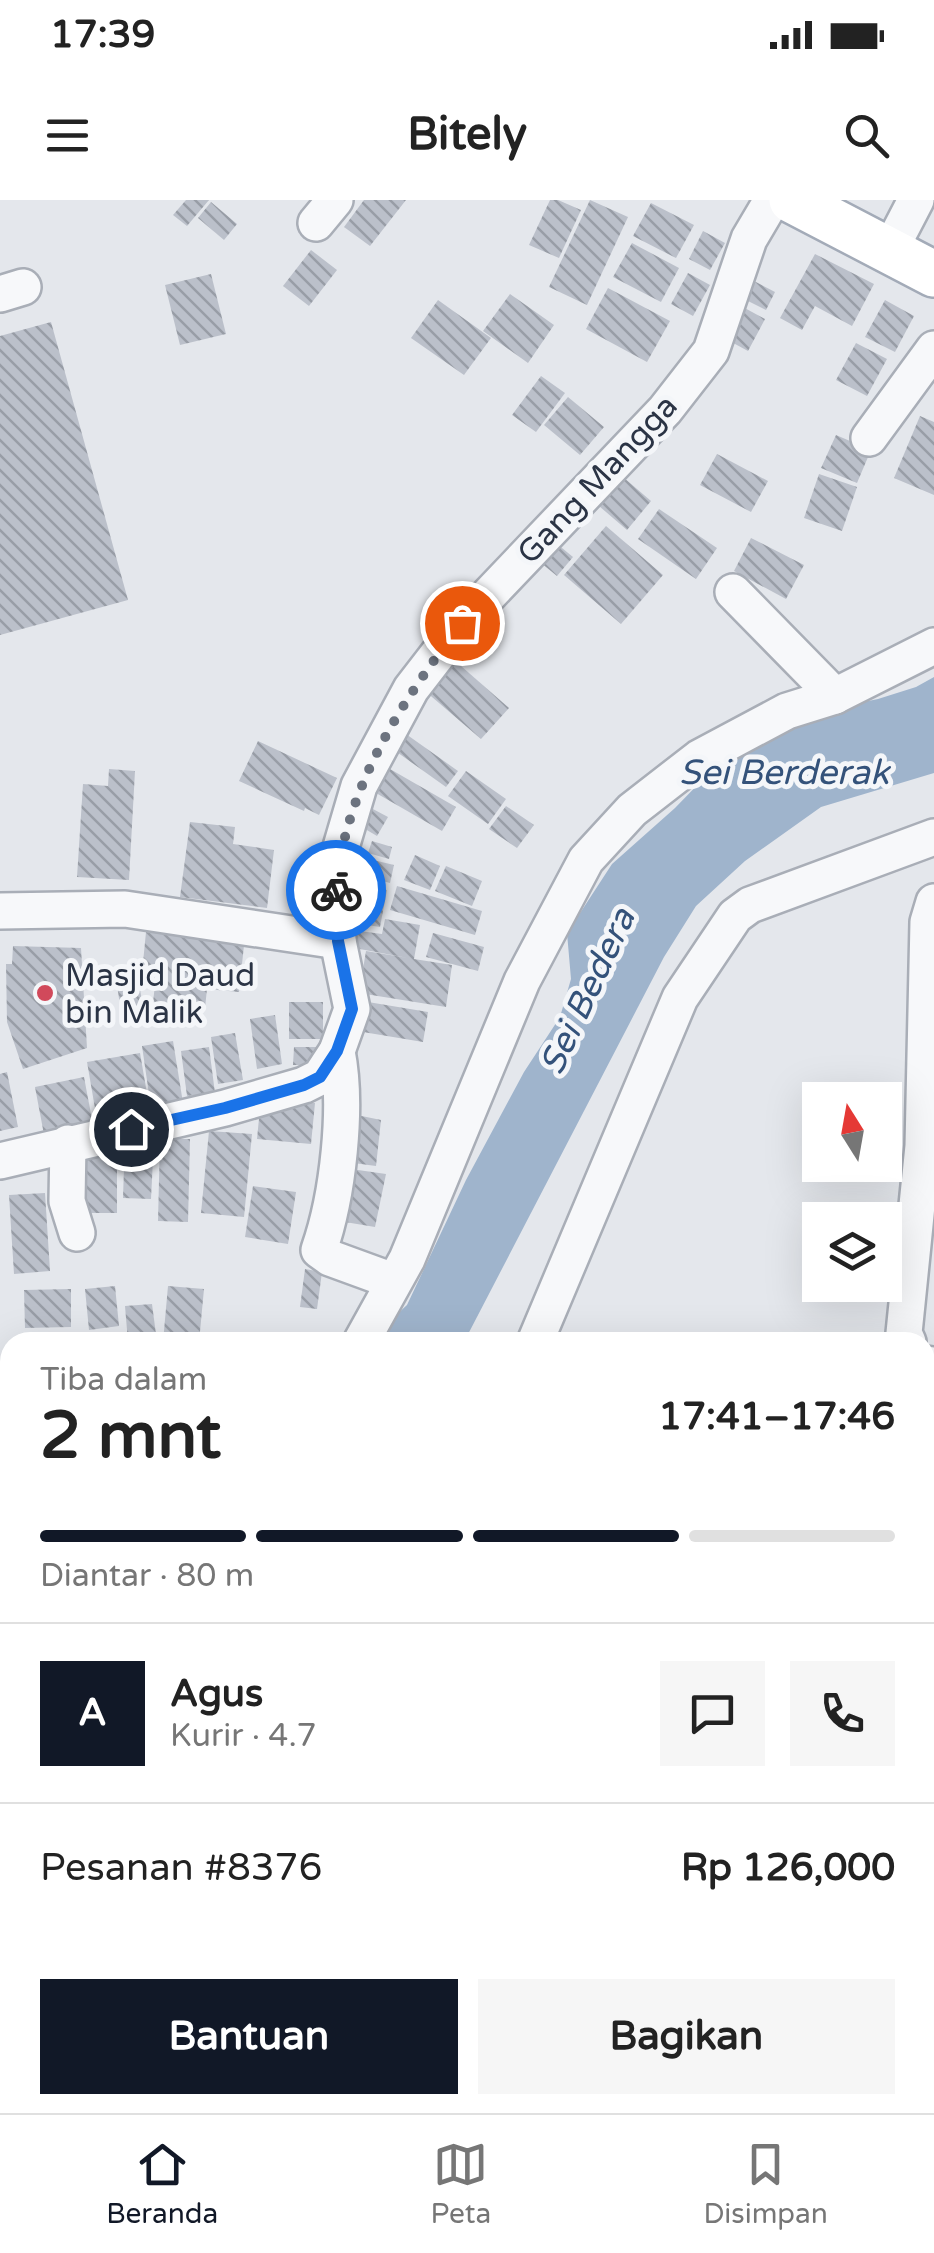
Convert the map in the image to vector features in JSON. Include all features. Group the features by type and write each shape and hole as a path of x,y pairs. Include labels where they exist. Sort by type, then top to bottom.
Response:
{"main road":[{"path":"792,200 934,274"}],"street":[{"name":"Gang Mangga","path":"328,1064 352,1009 338,941 336,896 339,854 359,786 411,689 462,623 664,410 711,351 749,239 772,200"},
{"path":"890,250 916,200"},
{"path":"870,438 934,349"},
{"path":"734,592 836,696"},
{"path":"365,1332 408,1260 522,981 586,860 632,810 699,758 787,711 836,696 934,646"},
{"path":"539,1332 680,998 734,916 750,906 934,838"},
{"path":"904,1332 923,1146 928,922 934,902"},
{"path":"0,911 125,908 338,941"},
{"path":"0,1162 304,1085 328,1064 342,1076 342,1116 328,1226 319,1250 330,1258 393,1281"},
{"path":"68,1143 67,1201 77,1232"}],"water":[{"name":"Sei Berderak","path":"934,677 934,773 821,807 745,861 696,906 664,957 469,1332 378,1332 407,1305 466,1180 524,1072 560,1017 571,979 567,933 612,864 675,808 745,736 781,719 916,687"}],"building":[{"path":"186,200 209,200 187,226 173,215"},
{"path":"364,200 406,200 370,246 344,227"},
{"path":"550,200 581,210 559,258 529,245"},
{"path":"590,200 628,217 587,305 549,287"},
{"path":"211,202 237,224 224,240 198,218"},
{"path":"651,203 694,225 676,258 633,236"},
{"path":"703,231 725,243 710,270 689,259"},
{"path":"632,243 679,268 661,302 613,277"},
{"path":"311,250 337,270 309,306 283,286"},
{"path":"815,254 874,284 852,326 815,306 802,330 780,318"},
{"path":"688,273 710,285 693,316 671,304"},
{"path":"211,274 226,334 180,345 165,285"},
{"path":"754,281 775,292 766,310 744,299"},
{"path":"608,288 670,321 647,362 586,329"},
{"path":"510,294 554,325 528,363 483,331"},
{"path":"438,300 491,338 464,375 411,338"},
{"path":"885,300 914,316 895,352 865,337"},
{"path":"741,306 765,319 748,351 724,338"},
{"path":"51,322 128,600 0,635 0,336"},
{"path":"856,343 887,359 867,396 836,380"},
{"path":"541,376 565,393 536,432 512,415"},
{"path":"568,397 604,427 580,455 544,425"},
{"path":"920,416 934,422 934,495 894,478"},
{"path":"836,435 871,450 857,483 821,468"},
{"path":"717,454 768,481 751,512 700,485"},
{"path":"819,474 857,487 842,531 804,518"},
{"path":"623,477 651,501 627,530 599,506"},
{"path":"659,509 717,548 696,579 638,539"},
{"path":"606,526 663,575 621,624 564,575"},
{"path":"751,538 804,565 786,599 734,571"},
{"path":"551,539 573,557 557,576 535,558"},
{"path":"453,659 509,708 481,739 425,691"},
{"path":"406,734 458,771 446,787 394,750"},
{"path":"258,741 337,778 319,815 239,781"},
{"path":"109,769 135,771 129,880 77,877 83,784 108,786"},
{"path":"390,769 456,807 442,831 376,793"},
{"path":"466,771 506,799 488,824 448,796"},
{"path":"506,806 534,825 517,848 489,829"},
{"path":"371,808 388,817 377,836 360,826"},
{"path":"190,822 235,827 233,844 274,850 267,908 180,897"},
{"path":"372,841 392,847 389,859 368,853"},
{"path":"415,855 440,866 430,890 404,880"},
{"path":"365,858 394,865 390,883 360,875"},
{"path":"446,866 482,881 472,906 435,891"},
{"path":"354,884 387,890 380,927 348,922"},
{"path":"397,886 482,911 475,935 390,910"},
{"path":"385,919 420,925 414,959 452,965 446,1007 359,993 366,951 408,958 349,947 352,930 382,934"},
{"path":"176,929 245,936 239,992 207,989 205,1008 153,1003 155,984 141,983 146,932 175,935"},
{"path":"433,933 484,947 478,971 426,957"},
{"name":"Masjid Daud bin Malik","path":"13,946 81,948 87,1048 23,1069 7,1022 6,964 12,964"},
{"path":"139,982 145,1022 123,1025 117,985"},
{"path":"362,1001 428,1012 423,1042 357,1031"},
{"path":"289,1002 323,1002 323,1039 289,1039"},
{"path":"275,1015 282,1064 257,1069 250,1019"},
{"path":"235,1033 243,1080 218,1084 211,1037"},
{"path":"173,1041 183,1103 151,1108 142,1046"},
{"path":"209,1047 215,1093 187,1096 181,1051"},
{"path":"294,1047 317,1047 317,1065 293,1065"},
{"path":"140,1053 150,1111 97,1120 87,1062"},
{"path":"7,1072 18,1127 0,1131 0,1074"},
{"path":"84,1077 94,1130 45,1140 35,1087"},
{"path":"261,1098 315,1103 311,1144 257,1139"},
{"path":"352,1114 381,1120 376,1166 346,1162"},
{"path":"209,1131 252,1134 244,1217 201,1213"},
{"path":"125,1138 154,1139 151,1199 123,1198"},
{"path":"160,1139 190,1139 188,1222 158,1221"},
{"path":"83,1153 117,1153 117,1213 82,1213"},
{"path":"344,1168 386,1174 375,1227 333,1220"},
{"path":"253,1186 296,1192 288,1244 245,1237"},
{"path":"45,1193 50,1271 14,1274 9,1195"},
{"path":"305,1269 322,1272 317,1309 300,1307"},
{"path":"115,1286 119,1326 89,1330 85,1289"},
{"path":"168,1286 204,1289 200,1332 164,1332"},
{"path":"71,1289 71,1327 25,1328 24,1290"},
{"path":"152,1304 156,1332 127,1332 125,1306"}],"way so far":[{"path":"336,890 339,854 359,786 411,689 462,623"}],"place":[{"name":"Masjid Daud bin Malik","path":"45,993"}],"route":[{"path":"131,1129 225,1108 320,1077 337,1051 352,1009 338,941 336,890"}],"water label":[{"name":"Sei Bedera","path":"587,991"}]}
